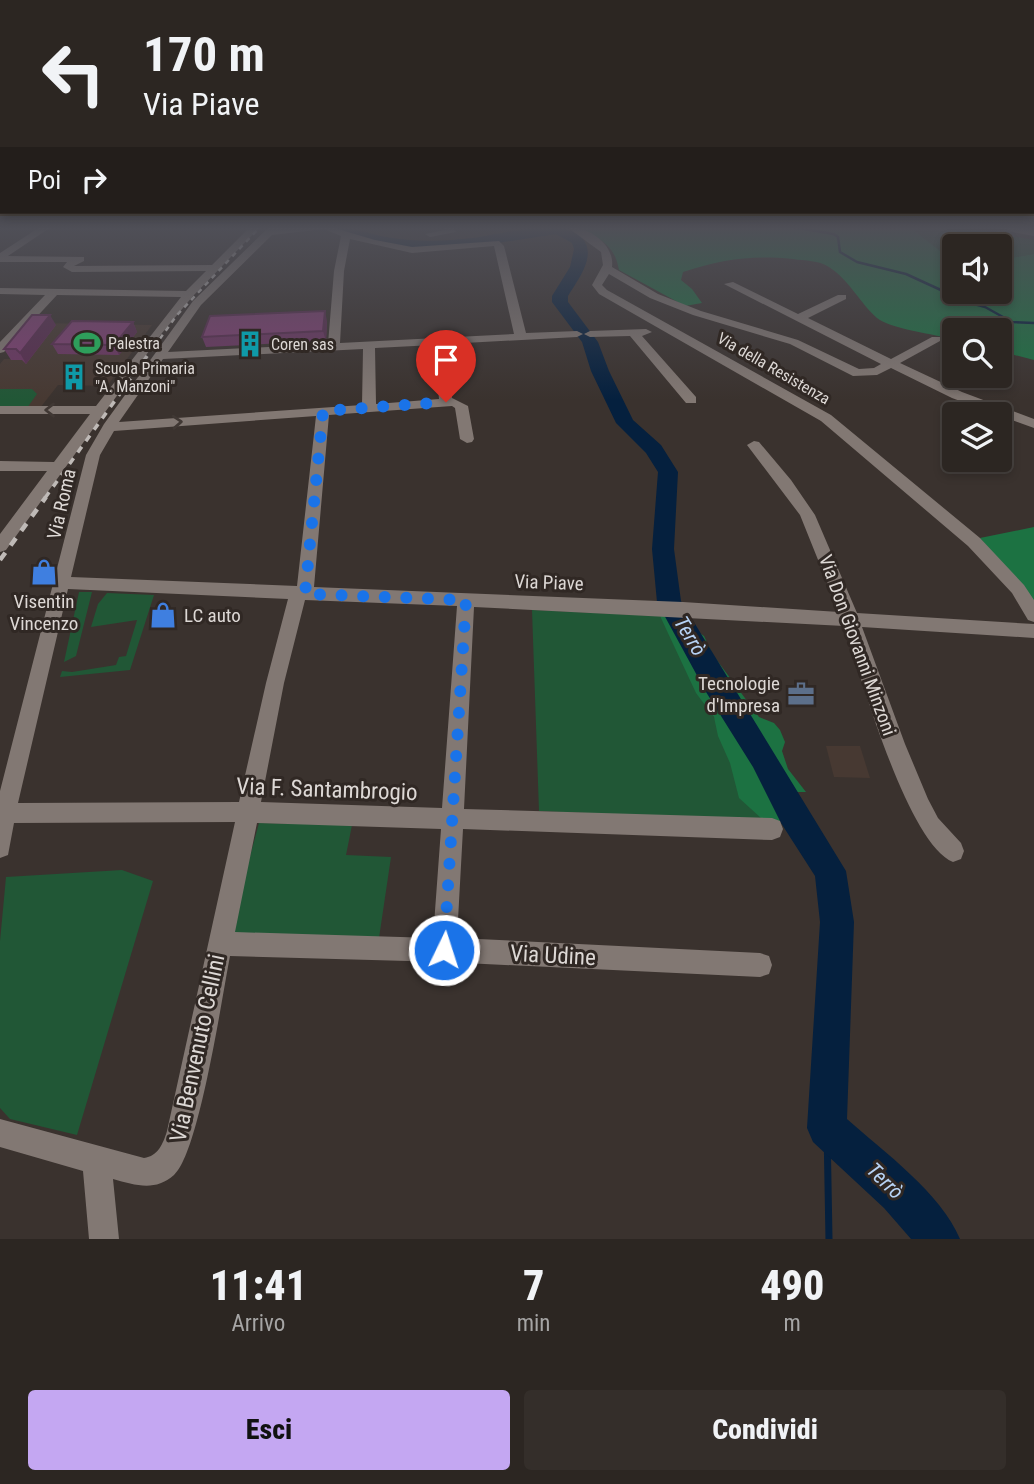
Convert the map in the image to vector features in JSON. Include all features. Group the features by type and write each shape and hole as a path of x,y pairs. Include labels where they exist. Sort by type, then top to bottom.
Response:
{"street":[{"path":"0,349 56,285"},
{"path":"0,546 100,410 198,285"},
{"name":"Via Roma","path":"0,847 5,813 90,465 109,427 158,356 213,285"},
{"path":"334,347 339,285"},
{"path":"508,285 521,338"},
{"name":"Via della Resistenza","path":"599,285 600,290 826,418 974,542 1018,589 1034,615"},
{"path":"635,285 654,296 697,313 794,342 850,371 869,373 936,339"},
{"path":"731,285 957,395 1034,424"},
{"path":"0,291 189,294"},
{"path":"803,321 800,317 803,315 842,297"},
{"path":"158,356 673,329"},
{"path":"634,333 691,400"},
{"path":"440,341 446,402"},
{"path":"369,345 369,408"},
{"path":"109,427 456,402 461,406 467,439"},
{"path":"0,410 100,410"},
{"name":"Via Benvenuto Cellini","path":"0,1133 151,1172 164,1166 173,1155 181,1130 275,682 302,594 323,411"},
{"name":"Via Don Giovanni Minzoni","path":"754,444 805,509 824,550 888,732 926,820 939,839 953,851"},
{"path":"0,466 57,467"},
{"name":"Via Piave","path":"62,583 683,608 1034,631"},
{"path":"444,950 466,600"},
{"name":"Via F. Santambrogio","path":"5,813 248,812 772,829"},
{"name":"Via Udine","path":"219,944 444,950 760,965"},
{"path":"97,1160 104,1239"}],"shaded area":[{"path":"40,323 152,325 107,386 58,385 40,408 0,407 0,364 4,359 11,359"},
{"path":"826,746 860,746 870,778 834,777"}],"green space":[{"path":"646,285 687,285 702,303 685,306"},
{"path":"849,285 942,285 942,304 1012,304 1012,285 1034,285 1034,360 1012,354 1012,318 942,318 942,337 883,322"},
{"path":"0,389 32,389 37,394 27,408 0,408"},
{"path":"1034,527 1034,602 980,538"},
{"path":"79,592 92,592 76,656 64,662"},
{"path":"107,593 154,595 130,670 60,677 62,671 116,665 119,657 126,656 137,620 91,627 98,604"},
{"path":"532,610 660,616 769,821 539,811"},
{"path":"674,615 738,737 767,770 776,795 780,822 761,818 739,798 714,717 696,693 660,616"},
{"path":"685,623 704,636 713,655 759,717 774,723 780,730 785,742 782,751 788,769 806,792 788,792 726,696"},
{"path":"259,823 352,825 346,855 391,857 379,938 229,934"},
{"path":"122,870 153,881 77,1135 10,1119 0,1108 0,941 6,877"}],"building":[{"path":"325,311 323,331 202,337 210,316"},
{"path":"32,315 50,315 20,353 16,349 4,349"},
{"path":"72,321 133,322 114,345 52,344"}],"waterway":[{"name":"Terrò","path":"567,285 560,296 560,302 590,342 600,371 625,423 654,449 668,472 663,549 669,602 715,684 763,758 792,813 830,871 837,922 827,1128 899,1193 939,1239"},
{"path":"930,285 985,307 1012,322 1034,323"},
{"path":"827,1128 829,1239"}],"railway":[{"path":"154,347 177,315 205,285"},
{"path":"45,498 155,345"},
{"path":"0,560 46,497"}],"place":[{"name":"Palestra","path":"87,343"},
{"name":"Coren sas","path":"250,344"},
{"name":"Scuola Primaria \"A. Manzoni\"","path":"74,377"},
{"name":"Visentin Vincenzo","path":"44,572"},
{"name":"LC auto","path":"163,615"},
{"name":"Tecnologie d'Impresa","path":"801,694"}],"route":[{"path":"444,950 466,600 305,594 323,411 446,402"}]}
